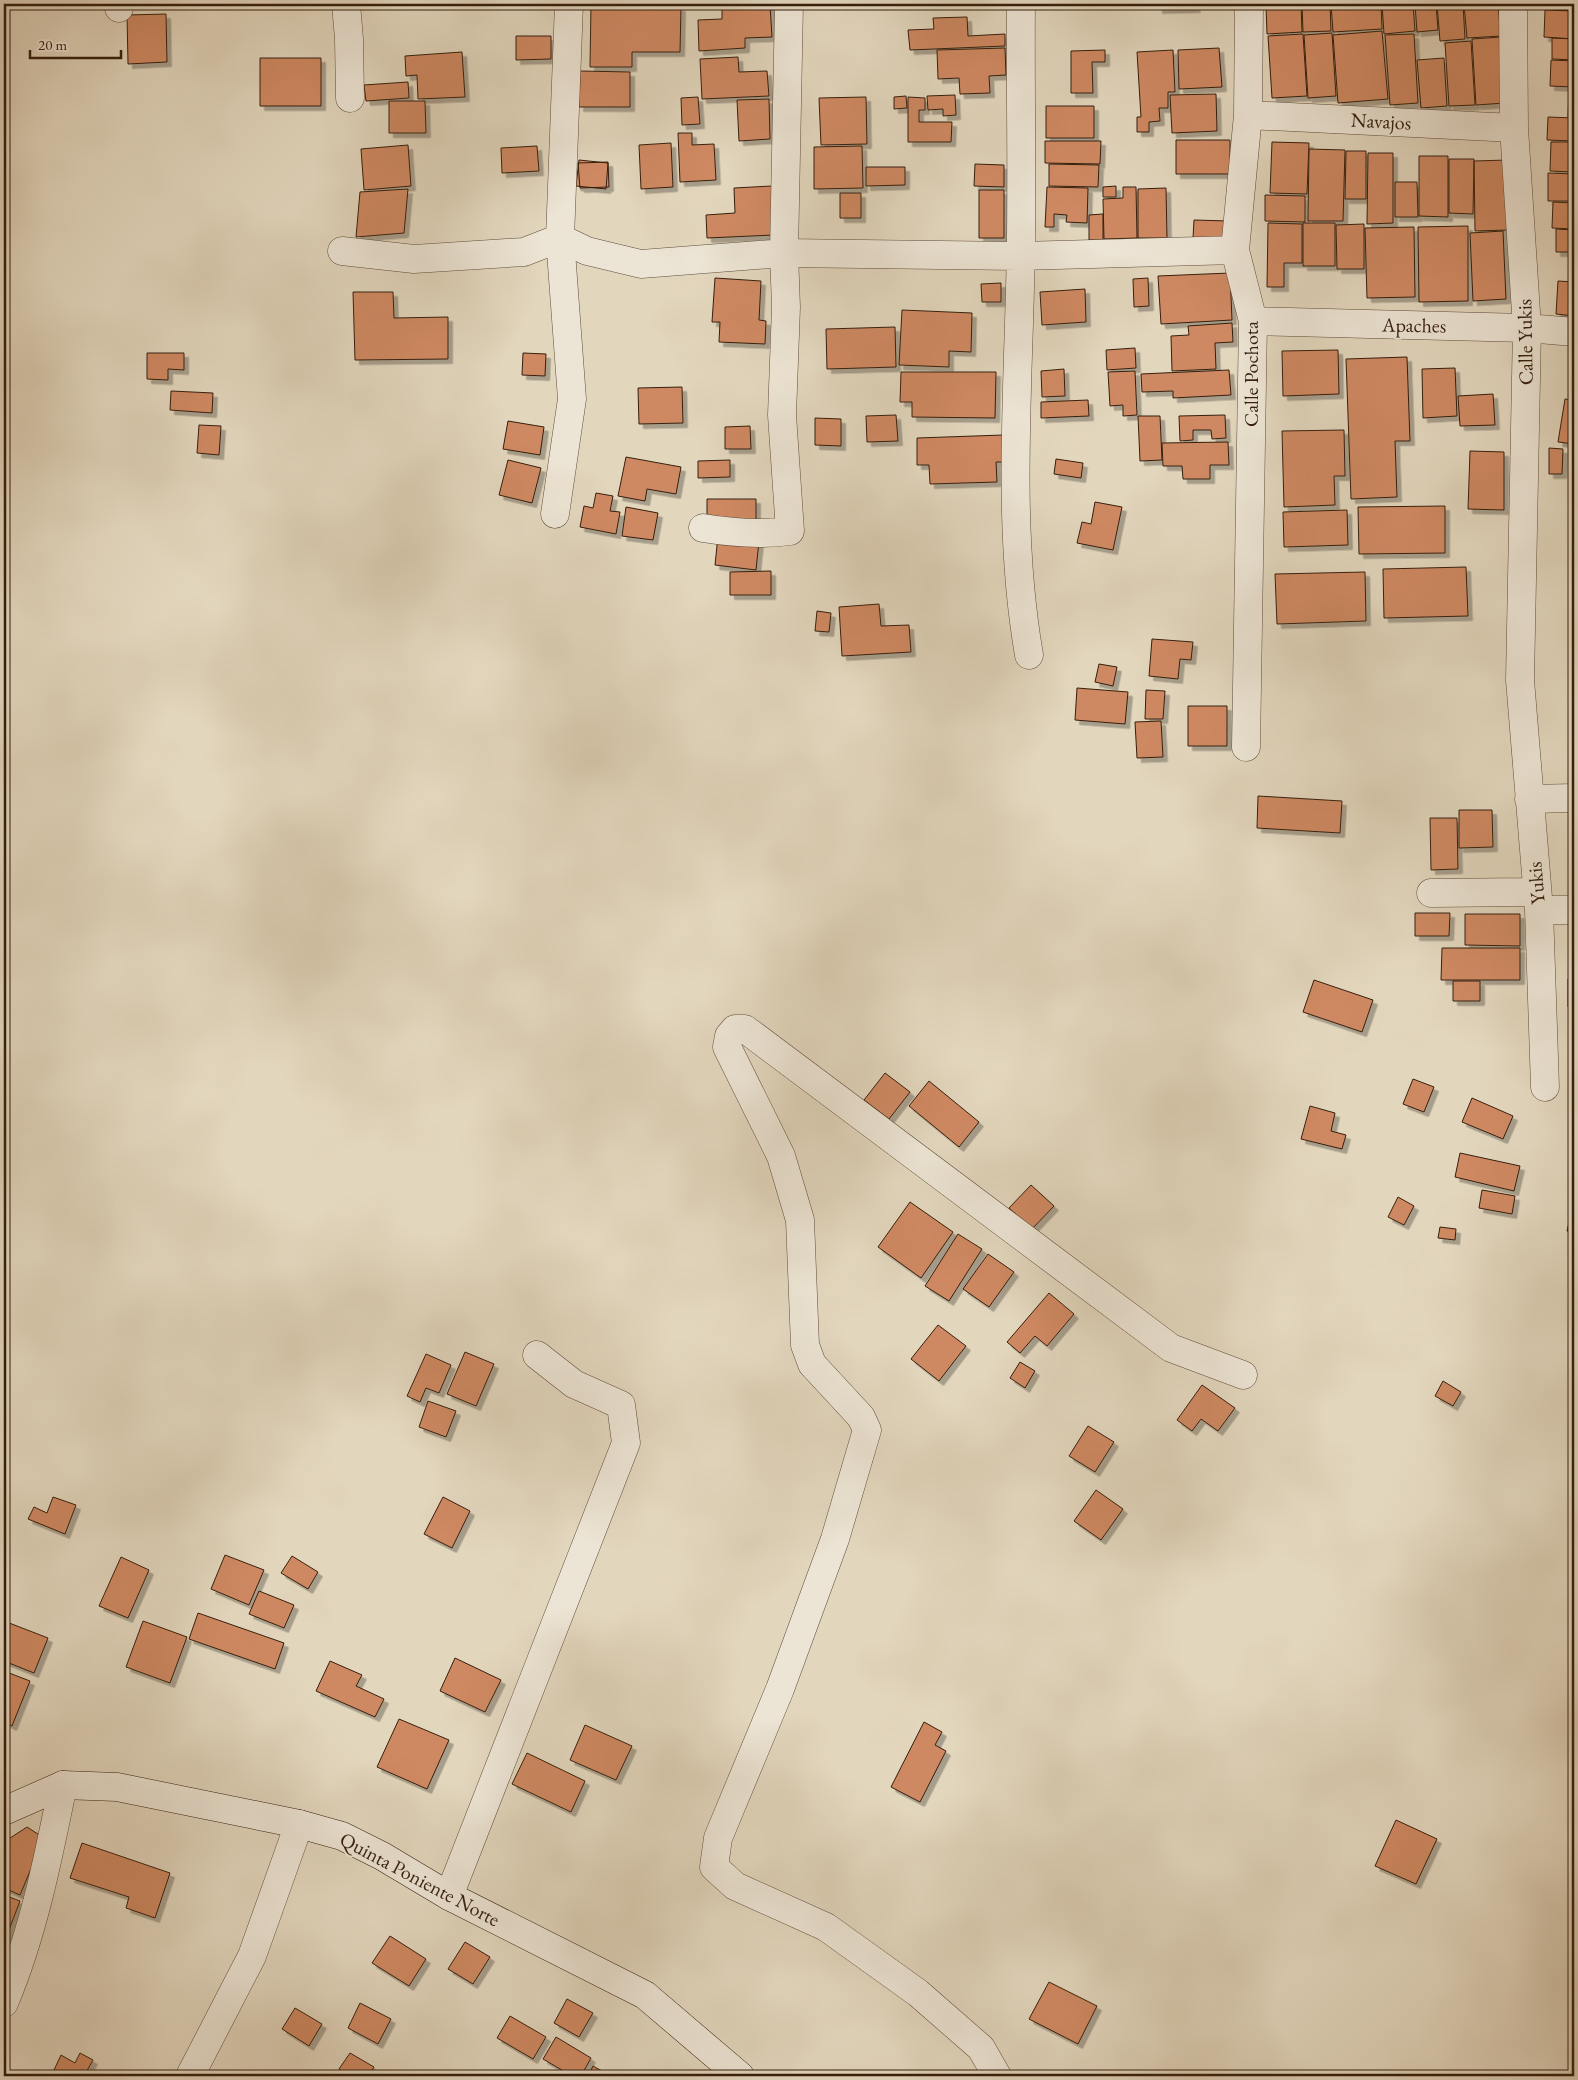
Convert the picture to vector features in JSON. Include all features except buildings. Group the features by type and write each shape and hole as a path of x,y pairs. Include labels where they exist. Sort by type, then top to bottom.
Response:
{"street":[{"path":"346,4 349,39 350,98"},
{"path":"556,514 572,399 560,238 569,4"},
{"path":"703,528 737,534 769,534 790,531 782,415 786,307 784,253 788,4"},
{"path":"1021,4 1021,256 1016,529 1022,613 1029,655"},
{"name":"Calle Pochota","path":"1246,747 1253,320 1235,250 1248,115 1249,4"},
{"name":"Calle Yukis","path":"1513,4 1514,128 1527,328 1520,680"},
{"name":"Navajos","path":"1248,115 1514,128"},
{"path":"342,251 414,258 524,252 560,238 587,252 641,264 784,253 1021,256 1235,250"},
{"name":"Apaches","path":"1253,320 1527,328 1574,332"},
{"name":"Yukis","path":"1520,680 1538,901 1545,1087"},
{"path":"1529,799 1574,798"},
{"path":"1431,893 1538,901 1574,910"},
{"path":"997,2076 981,2048 918,1993 826,1927 735,1886 714,1867 718,1838 780,1689 834,1539 867,1430 861,1417 812,1364 805,1345 800,1220 781,1156 727,1047 729,1036 735,1029 745,1029 1171,1348 1243,1375"},
{"path":"448,1896 626,1443 621,1406 574,1384 537,1355"},
{"path":"4,2003 21,1962 50,1851 63,1785"},
{"name":"Quinta Poniente Norte","path":"4,1811 63,1785 117,1787 298,1824 342,1836 382,1856 448,1896 645,1995 740,2076"},
{"path":"190,2076 252,1956 298,1824"}]}
